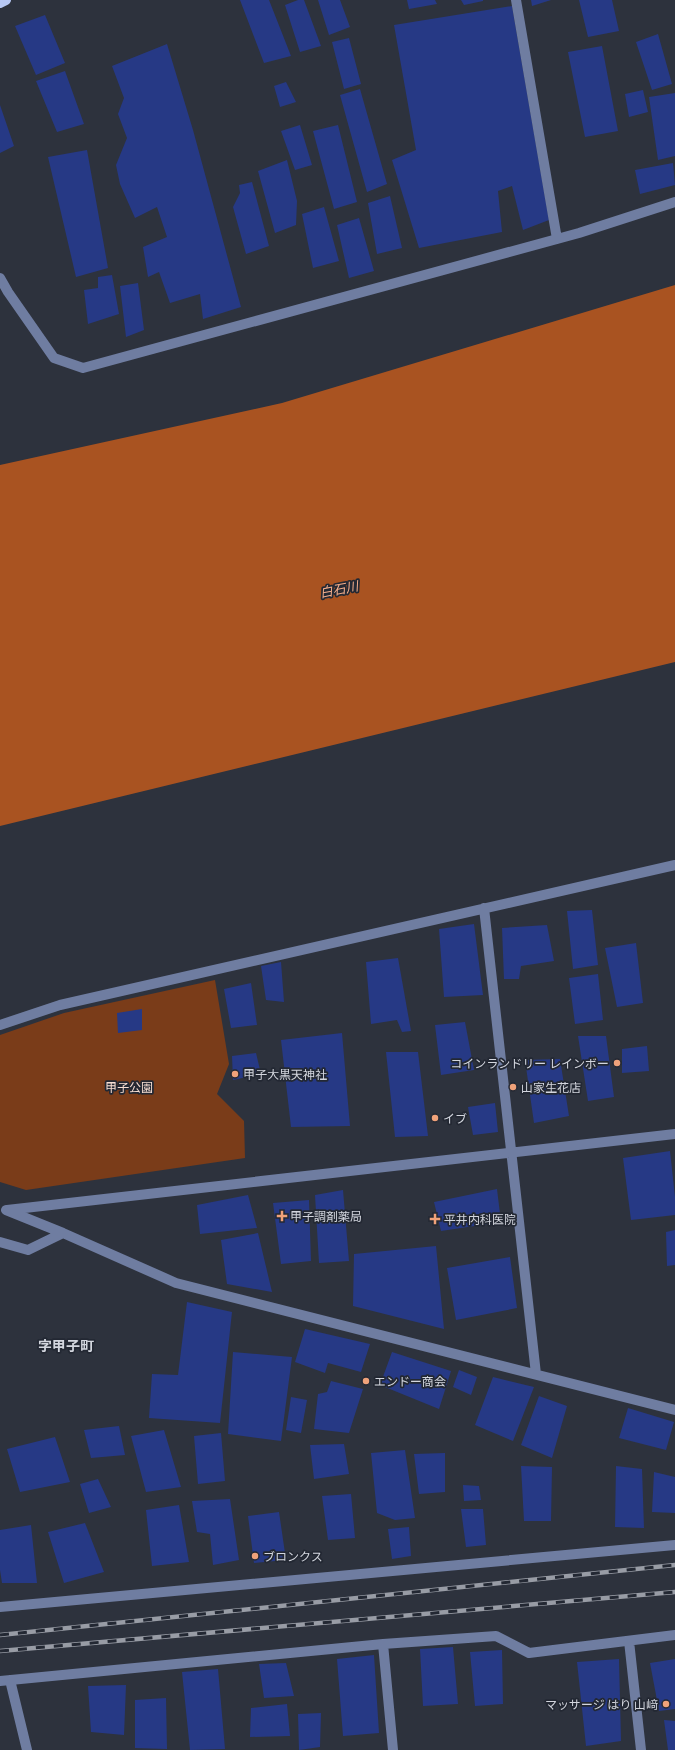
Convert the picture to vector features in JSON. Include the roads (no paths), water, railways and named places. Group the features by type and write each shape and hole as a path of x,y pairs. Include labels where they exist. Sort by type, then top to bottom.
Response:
{"main road":[{"path":"0,3 6,0"}],"street":[{"path":"516,0 557,239"},
{"path":"0,278 8,292 54,358 83,368 557,239 675,202"},
{"path":"0,1025 60,1006 484,908 675,866"},
{"path":"484,908 536,1374"},
{"path":"3,1208 675,1134"},
{"path":"3,1208 63,1232 176,1283 675,1410"},
{"path":"0,1242 28,1250 63,1232"},
{"path":"0,1607 675,1545"},
{"path":"27,1750 5,1680 383,1644 496,1636 529,1653 675,1635"},
{"path":"629,1640 641,1750"},
{"path":"383,1644 393,1750"}],"water":[{"name":"白石川","path":"675,285 675,662 0,826 0,465 282,403"}],"railway":[{"path":"0,1635 675,1565"},
{"path":"0,1651 675,1592"}],"place":[{"name":"コインランドリー レインボー","path":"617,1063"},
{"name":"甲子大黒天神社","path":"235,1074"},
{"name":"山家生花店","path":"513,1087"},
{"name":"イブ","path":"435,1118"},
{"name":"甲子調剤薬局","path":"282,1216"},
{"name":"平井内科医院","path":"435,1219"},
{"name":"エンドー商会","path":"366,1381"},
{"name":"ブロンクス","path":"255,1556"},
{"name":"マッサージ はり 山﨑","path":"666,1704"}],"district":[{"name":"字甲子町","path":"66,1345"}],"park label":[{"name":"甲子公園","path":"129,1087"}]}
